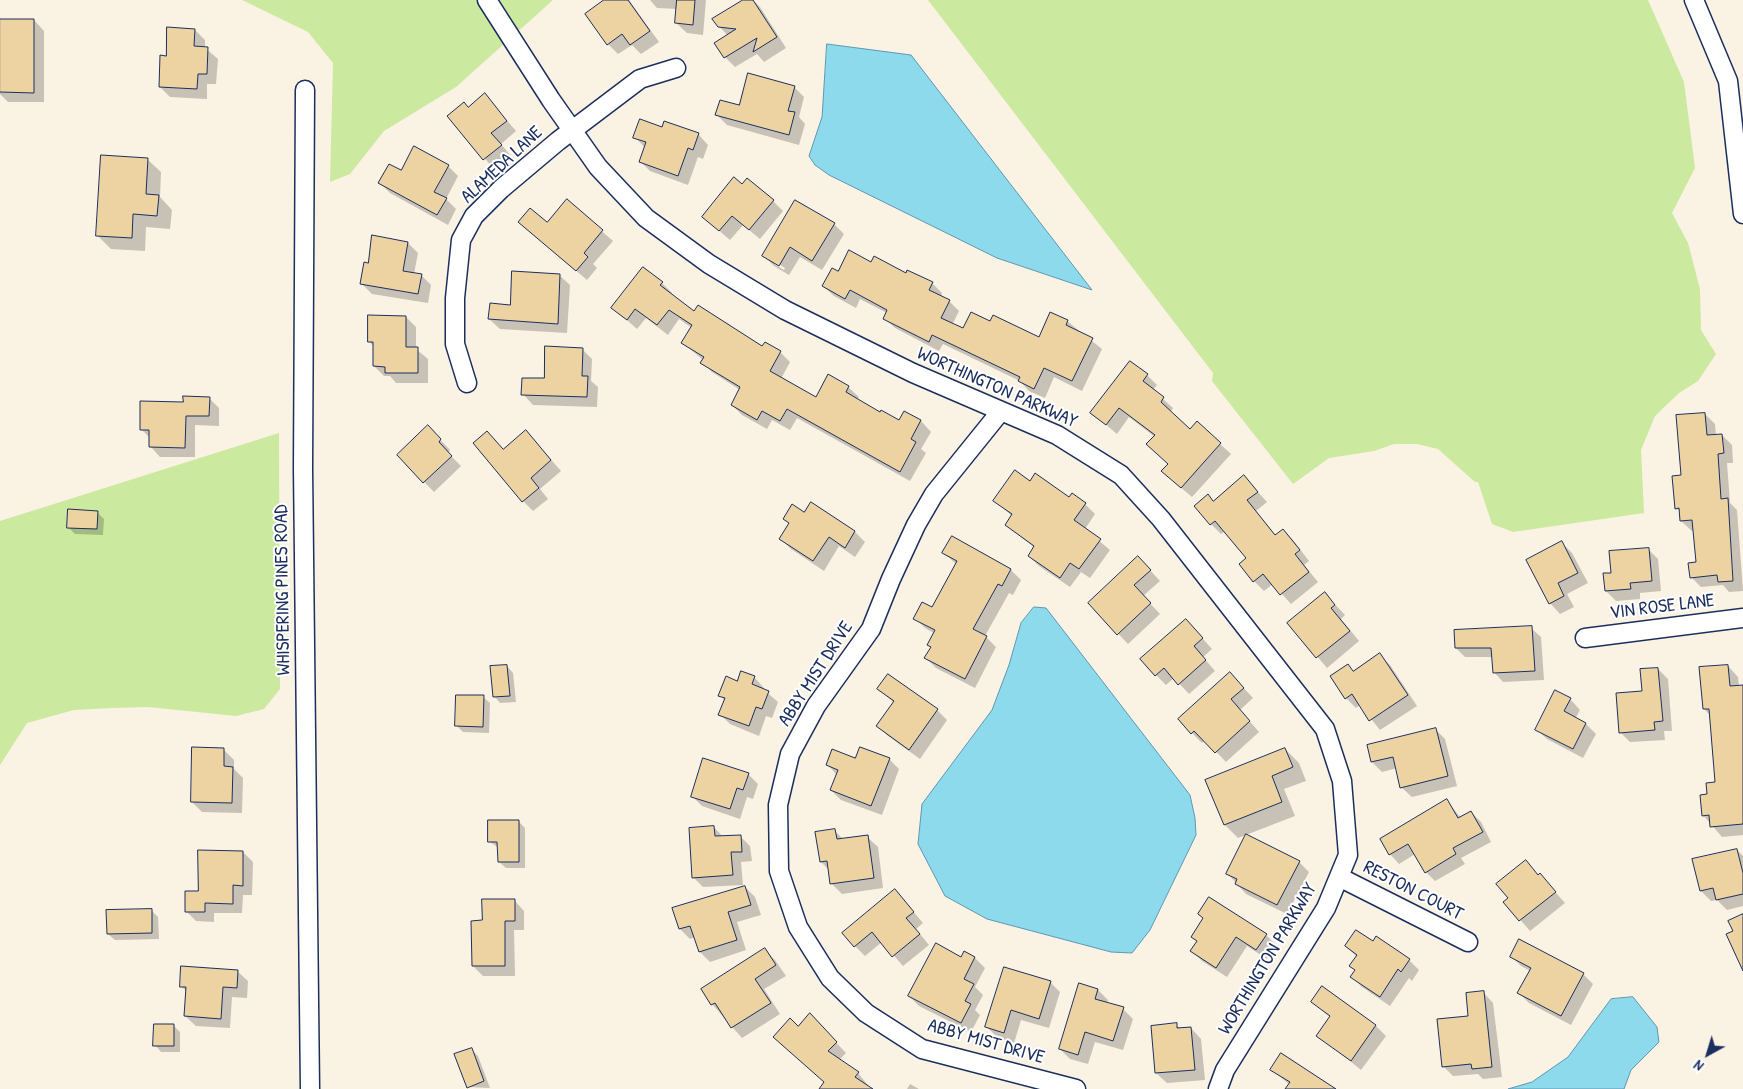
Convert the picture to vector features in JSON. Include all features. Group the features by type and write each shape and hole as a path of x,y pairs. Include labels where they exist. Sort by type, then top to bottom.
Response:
{"street":[{"name":"WORTHINGTON PARKWAY","path":"487,0 598,168 646,218 709,264 802,318 913,374 1057,435 1121,475 1162,520 1325,729 1342,781 1348,855 1326,908 1225,1070 1218,1089"},
{"path":"1694,0 1728,81 1743,214"},
{"name":"ALAMEDA LANE","path":"467,383 455,344 455,298 461,240 474,216 501,189 640,79 676,68"},
{"name":"WHISPERING PINES ROAD","path":"305,90 303,468 310,1089"},
{"name":"ABBY MIST DRIVE","path":"1001,411 934,494 901,556 871,629 816,706 790,754 778,805 778,871 798,927 830,978 866,1012 922,1049 1076,1089"},
{"name":"VIN ROSE LANE","path":"1585,638 1743,618"},
{"name":"RESTON COURT","path":"1339,877 1468,942"}],"green space":[{"path":"242,0 553,0 456,87 384,131 350,174 330,182 333,63 308,32"},
{"path":"928,0 1648,0 1684,82 1695,168 1672,213 1688,243 1700,289 1701,330 1716,354 1698,381 1679,393 1655,416 1641,450 1644,513 1513,532 1492,524 1478,482 1475,482 1438,449 1417,444 1394,444 1374,451 1329,458 1293,484 1212,381 1213,373"},
{"path":"279,433 280,689 264,709 236,716 148,707 74,710 27,723 0,765 0,521"}],"water":[{"path":"827,44 911,55 1092,290 997,258 829,175 815,165 809,156 822,117"},
{"path":"1034,607 1046,608 1190,795 1195,818 1196,835 1150,930 1132,953 1111,952 987,919 945,896 918,844 922,804 992,710 1009,665 1021,623"},
{"path":"1633,997 1657,1027 1659,1042 1631,1070 1624,1089 1508,1089 1532,1082 1568,1057 1611,999"}],"building":[{"path":"604,0 628,0 650,31 630,45 622,34 607,45 585,14"},
{"path":"677,0 695,0 693,25 675,23"},
{"path":"743,0 753,0 777,37 753,52 757,38 724,58 714,43 736,29 718,27 712,19"},
{"path":"0,19 34,19 34,93 0,92"},
{"path":"167,27 195,29 194,46 208,47 207,74 198,74 197,89 159,87 160,55 166,56"},
{"path":"748,73 795,86 788,111 795,112 789,135 715,115 720,100 739,105"},
{"path":"485,93 507,121 491,133 502,145 483,160 447,116 464,102 468,107"},
{"path":"640,119 662,127 664,121 699,133 693,150 688,148 678,176 639,162 646,142 633,138"},
{"path":"414,146 449,165 434,192 447,198 437,215 378,183 389,164 401,170"},
{"path":"101,155 148,158 146,194 159,195 157,216 133,214 132,238 96,236"},
{"path":"734,177 742,184 747,178 774,200 749,230 732,216 719,231 702,217"},
{"path":"567,199 603,230 584,253 588,257 576,271 518,222 530,208 547,222"},
{"path":"795,200 835,223 812,261 790,247 779,266 762,256"},
{"path":"372,235 408,242 403,271 422,274 418,294 360,284 364,262 368,263"},
{"path":"849,250 871,262 874,256 906,273 907,270 933,282 929,290 950,300 941,318 963,328 971,312 990,321 993,315 1039,337 1050,312 1068,320 1066,325 1093,338 1072,381 1044,368 1034,389 1018,381 1020,377 932,335 929,342 883,319 887,310 850,290 845,299 822,286 832,268 838,271"},
{"path":"643,267 663,282 660,285 694,311 698,305 762,346 765,342 781,351 770,371 816,397 828,374 849,386 846,392 880,412 881,410 899,420 904,411 921,420 911,439 916,442 900,472 787,409 780,421 762,411 757,420 731,405 740,387 700,363 704,357 681,343 692,325 669,310 657,325 635,309 627,320 611,308"},
{"path":"512,271 560,274 558,324 488,319 490,303 510,305"},
{"path":"368,315 406,316 406,347 418,347 418,373 385,373 385,367 373,366 373,342 368,342"},
{"path":"545,346 583,348 582,376 588,376 587,397 521,395 522,378 544,378"},
{"path":"1130,361 1148,374 1143,381 1164,397 1161,402 1190,429 1197,421 1221,443 1181,488 1161,471 1168,464 1146,444 1155,435 1119,408 1106,425 1090,413"},
{"path":"183,396 210,397 209,416 186,416 185,448 149,447 149,430 140,430 140,401 183,402"},
{"path":"1705,413 1707,435 1722,434 1724,453 1718,454 1721,499 1728,498 1733,581 1718,582 1717,575 1690,578 1688,563 1696,562 1692,520 1680,521 1679,508 1675,509 1672,476 1681,475 1676,415"},
{"path":"428,425 441,439 439,442 452,456 423,483 397,455"},
{"path":"526,430 551,460 531,478 539,488 522,502 473,443 487,431 503,449"},
{"path":"1015,470 1030,481 1035,473 1069,497 1072,493 1086,503 1074,520 1101,539 1079,569 1070,563 1060,578 1028,556 1034,546 1005,525 1012,514 993,501"},
{"path":"1244,475 1258,492 1247,500 1275,535 1283,529 1300,550 1295,554 1309,572 1280,595 1263,574 1253,582 1239,564 1246,558 1215,521 1210,525 1194,506 1208,494 1213,501"},
{"path":"811,502 855,531 845,548 829,537 813,561 779,539 789,523 783,519 792,504 804,512"},
{"path":"68,509 98,511 97,529 67,528"},
{"path":"952,536 1011,569 1002,586 998,584 973,629 987,636 965,679 924,658 931,647 927,645 935,630 913,619 922,602 932,607 957,561 942,553"},
{"path":"1562,541 1578,573 1558,583 1564,596 1549,604 1526,560"},
{"path":"1649,548 1652,581 1630,583 1631,589 1605,591 1603,573 1611,573 1609,551"},
{"path":"1138,556 1151,570 1134,585 1151,603 1117,635 1088,603"},
{"path":"1325,592 1335,605 1331,608 1350,631 1316,658 1287,623"},
{"path":"1186,619 1203,638 1194,646 1206,660 1178,685 1164,668 1155,676 1140,659"},
{"path":"1532,626 1535,671 1493,673 1491,648 1455,648 1454,630"},
{"path":"1380,653 1408,695 1369,721 1352,694 1345,699 1330,676 1348,664 1353,671"},
{"path":"507,665 510,696 493,697 490,666"},
{"path":"1728,665 1730,686 1743,685 1743,824 1710,827 1709,815 1702,816 1700,795 1707,794 1706,783 1715,782 1709,709 1703,709 1699,667"},
{"path":"1658,668 1663,721 1654,722 1655,730 1619,733 1616,693 1642,691 1640,669"},
{"path":"741,671 755,676 752,684 769,691 762,709 756,707 749,726 718,715 725,698 718,696 726,676 737,681"},
{"path":"1230,672 1244,688 1231,699 1250,721 1215,753 1194,731 1191,734 1178,719"},
{"path":"888,674 938,709 909,750 876,726 894,701 877,689"},
{"path":"1555,690 1571,698 1564,711 1586,723 1573,749 1535,730"},
{"path":"456,695 484,695 483,727 455,726"},
{"path":"1436,728 1448,776 1400,788 1393,757 1371,762 1367,745"},
{"path":"192,747 224,748 224,766 233,767 232,803 191,802"},
{"path":"860,747 890,758 871,806 830,790 838,770 826,765 832,749 855,758"},
{"path":"1285,748 1293,767 1272,776 1282,802 1224,825 1205,780"},
{"path":"703,758 749,773 743,790 737,788 730,809 691,797"},
{"path":"1447,799 1458,818 1471,811 1483,832 1453,848 1456,854 1425,873 1408,844 1389,855 1380,839"},
{"path":"488,820 519,820 519,862 498,862 497,842 488,842"},
{"path":"714,826 715,836 741,835 742,852 731,852 733,875 692,878 689,828"},
{"path":"835,829 837,839 868,835 874,878 830,884 827,861 820,862 815,832"},
{"path":"1246,834 1300,861 1277,905 1235,884 1237,879 1226,874"},
{"path":"1737,849 1743,873 1743,894 1716,900 1713,888 1700,891 1692,859"},
{"path":"198,850 243,851 243,886 233,885 233,904 205,903 205,912 185,912 185,891 198,891"},
{"path":"1526,860 1538,875 1540,873 1556,892 1519,921 1503,902 1508,898 1496,884"},
{"path":"745,886 751,905 728,912 737,940 699,952 690,926 679,929 672,908"},
{"path":"895,889 914,912 906,918 920,934 892,957 872,932 854,947 842,933"},
{"path":"1209,897 1267,934 1256,950 1236,937 1216,968 1190,951 1197,941 1191,937 1203,918 1198,914"},
{"path":"482,899 515,899 515,921 505,921 505,966 472,966 471,921 482,920"},
{"path":"152,909 152,933 107,934 106,910"},
{"path":"1743,914 1743,971 1726,934 1733,931 1728,921"},
{"path":"1356,930 1373,941 1376,936 1410,959 1401,972 1398,969 1380,997 1350,977 1355,970 1349,966 1357,955 1345,946"},
{"path":"1519,939 1584,973 1561,1016 1517,993 1531,968 1510,957"},
{"path":"936,943 961,957 964,951 975,957 964,979 974,984 965,1001 971,1004 961,1023 908,996"},
{"path":"765,948 776,965 755,979 771,1003 731,1028 715,1003 711,1005 701,989"},
{"path":"181,966 238,970 237,988 223,987 221,1019 184,1016 186,987 180,987"},
{"path":"1004,967 1051,981 1039,1019 1011,1010 1004,1033 985,1027"},
{"path":"1079,983 1098,989 1095,999 1124,1007 1113,1041 1085,1032 1078,1055 1059,1049"},
{"path":"1322,986 1376,1025 1351,1061 1316,1036 1330,1016 1311,1002"},
{"path":"1484,991 1492,1067 1472,1069 1471,1064 1442,1067 1437,1019 1468,1016 1466,993"},
{"path":"810,1013 837,1042 828,1051 859,1072 855,1077 873,1089 819,1089 824,1082 773,1037 790,1018 798,1026"},
{"path":"1177,1023 1177,1028 1191,1027 1195,1070 1155,1073 1151,1026"},
{"path":"154,1024 174,1024 174,1046 153,1046"},
{"path":"472,1048 484,1081 467,1088 454,1054"},
{"path":"1281,1053 1336,1089 1285,1089 1290,1082 1270,1070"}]}
